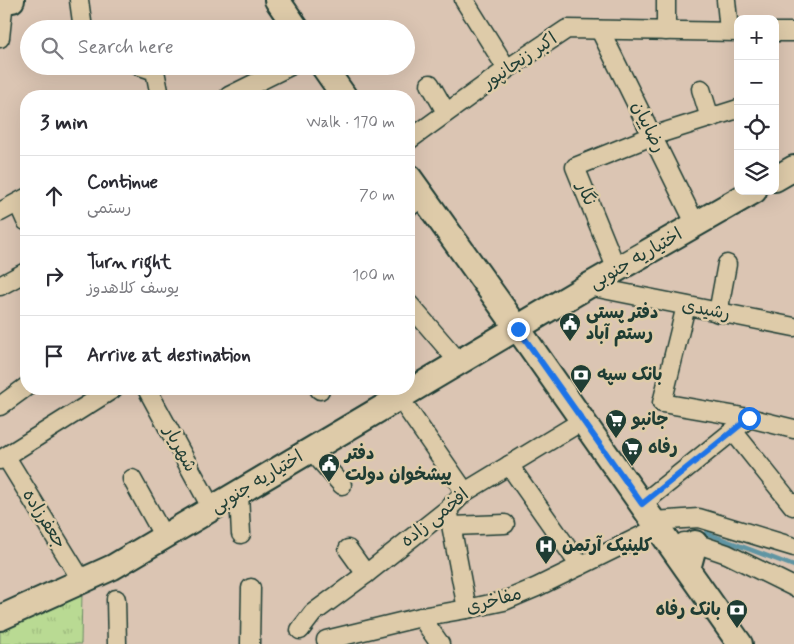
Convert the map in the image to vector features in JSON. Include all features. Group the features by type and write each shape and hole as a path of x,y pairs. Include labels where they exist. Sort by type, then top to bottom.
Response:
{"main road":[{"path":"277,0 291,20"},
{"path":"329,75 340,90"},
{"path":"779,177 794,168"},
{"path":"415,186 513,332 688,569 699,593 740,644"},
{"name":"اختیاریه جنوبی","path":"415,388 747,195"},
{"path":"415,209 513,332"},
{"name":"اختیاریه جنوبی","path":"0,618 113,567 404,395"},
{"path":"654,525 730,644"},
{"path":"688,569 695,543"}],"street":[{"path":"79,0 82,20"},
{"path":"464,0 507,69"},
{"path":"666,0 666,31"},
{"path":"726,0 733,32"},
{"path":"0,38 5,1"},
{"name":"اکبر زنجانپور","path":"415,135 507,69 567,29 733,32"},
{"name":"رضاییان","path":"600,30 696,225"},
{"path":"779,32 794,32"},
{"path":"156,75 159,90"},
{"path":"241,90 272,75"},
{"path":"430,84 446,112"},
{"path":"701,89 710,118"},
{"path":"652,136 734,109"},
{"name":"نگار","path":"617,270 575,167 652,136"},
{"path":"0,212 20,202"},
{"path":"718,313 727,264"},
{"path":"0,286 20,275"},
{"name":"رشیدی","path":"588,286 794,327"},
{"path":"686,306 662,403 749,418 794,429"},
{"path":"415,311 459,362"},
{"path":"0,406 20,391"},
{"path":"3,458 103,395"},
{"name":"شهریار","path":"150,395 212,509"},
{"path":"408,410 464,492"},
{"path":"654,525 733,431 749,418"},
{"name":"افخمی زاده","path":"298,637 313,614 448,509 464,492 579,423"},
{"path":"733,431 793,506"},
{"path":"312,450 342,485"},
{"name":"جعفرزاده","path":"3,458 82,581"},
{"path":"509,465 580,566"},
{"path":"132,479 164,538"},
{"path":"239,494 241,534"},
{"path":"448,509 467,610"},
{"path":"654,525 699,518 794,547"},
{"path":"452,526 505,524"},
{"path":"654,525 695,543 727,554 794,586"},
{"name":"مفاخری","path":"326,642 421,617 467,610 504,601 580,566 654,525"},
{"path":"348,549 366,574"},
{"path":"250,644 251,588"},
{"path":"116,599 117,644"},
{"path":"421,617 440,644"},
{"path":"298,637 309,626 318,628 325,635 326,642"}],"green space":[{"path":"82,592 81,644 0,644 0,630"}],"waterway":[{"path":"706,533 794,566"}],"place":[{"name":"دفتر پستی رستم آباد","path":"570,342"},
{"name":"بانک سپه","path":"581,394"},
{"name":"جانبو","path":"616,439"},
{"name":"رفاه","path":"632,467"},
{"name":"دفتر پیشخوان دولت","path":"329,483"},
{"name":"کلینیک آرتمن","path":"546,565"},
{"name":"بانک رفاه","path":"737,629"}],"route":[{"path":"518,329 642,504 749,418"}]}
